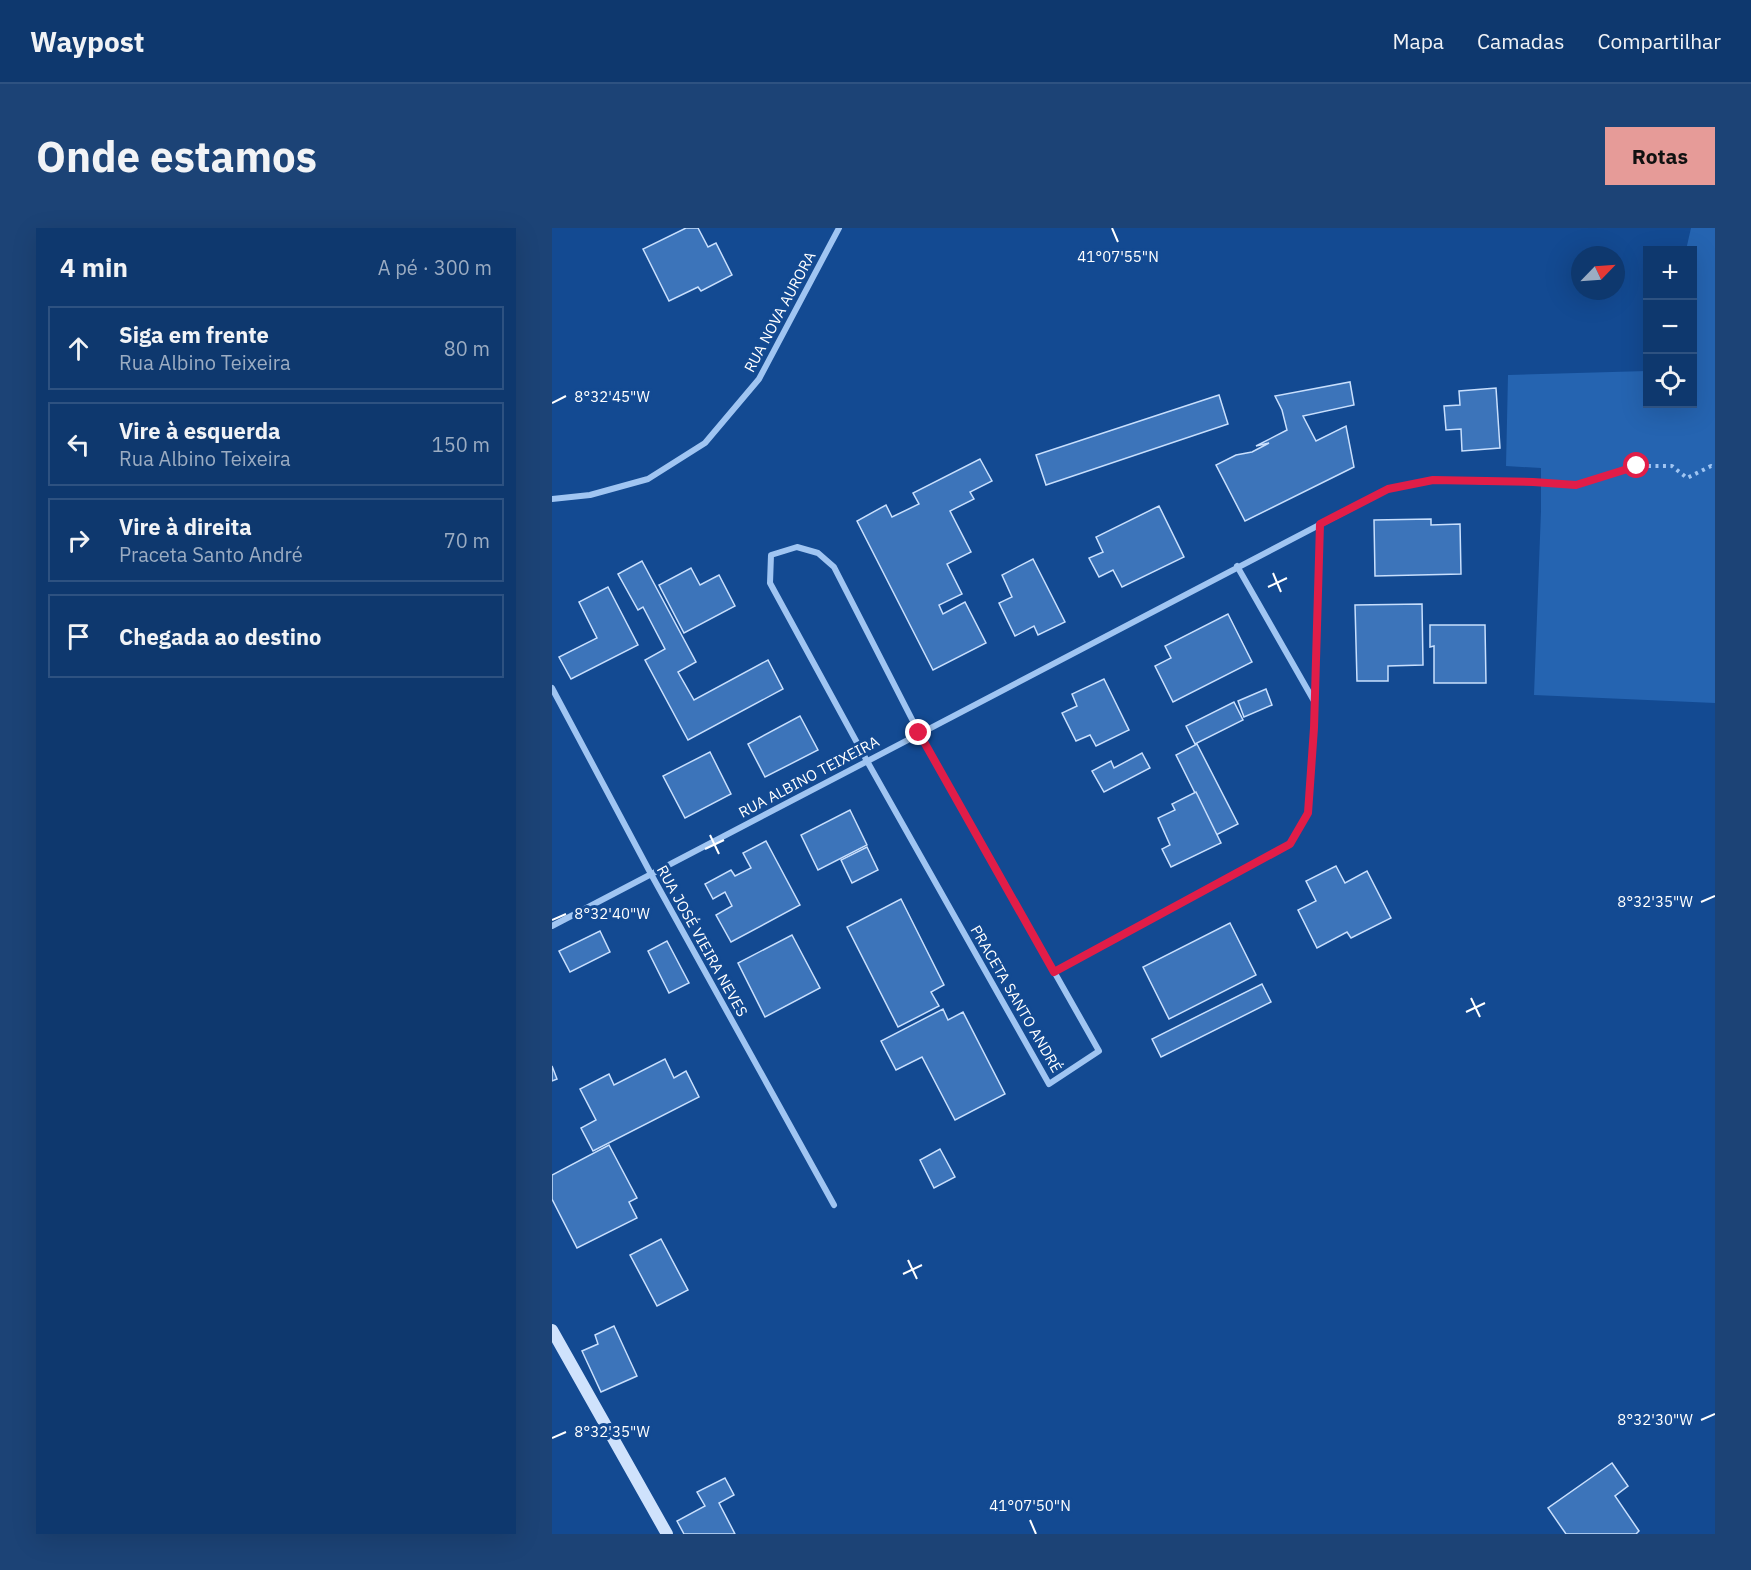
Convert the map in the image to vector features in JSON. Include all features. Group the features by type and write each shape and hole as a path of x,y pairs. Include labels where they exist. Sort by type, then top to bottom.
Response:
{"street":[{"name":"RUA NOVA AURORA","path":"552,499 590,495 648,479 705,443 759,379 838,228"},
{"name":"RUA ALBINO TEIXEIRA","path":"552,926 1388,489 1433,480 1516,482"},
{"path":"1054,972 1290,844 1308,813 1315,703 1320,524"},
{"name":"PRACETA SANTO ANDRÉ","path":"797,546 818,553 834,567 919,733 1099,1051 1049,1084 867,761 770,583 771,555 797,546"},
{"path":"1237,566 1315,703"},
{"name":"RUA JOSÉ VIEIRA NEVES","path":"552,688 651,874 834,1205"},
{"path":"552,1330 667,1534"}],"path":[{"path":"1516,482 1576,485 1637,466 1672,466 1687,478 1711,466 1715,468"}],"shaded area":[{"path":"1691,228 1715,228 1715,703 1534,695 1541,468 1506,466 1508,375 1643,371 1643,408 1697,408 1697,246 1687,246"}],"building":[{"path":"686,228 698,228 708,247 716,243 732,275 701,291 698,287 669,301 643,249"},
{"path":"1350,382 1354,405 1303,416 1316,441 1346,426 1354,467 1245,521 1216,465 1236,455 1252,452 1269,443 1256,446 1287,430 1282,410 1275,396"},
{"path":"1496,388 1500,448 1462,451 1461,429 1446,430 1444,406 1460,405 1459,391"},
{"path":"1219,395 1228,424 1046,485 1036,455"},
{"path":"980,459 992,481 970,492 974,499 950,511 971,552 947,564 962,594 939,605 943,614 965,602 986,643 933,670 857,521 886,505 892,517 919,504 913,493"},
{"path":"1159,506 1184,557 1122,587 1113,570 1099,577 1089,558 1103,552 1096,537"},
{"path":"1431,519 1431,525 1460,524 1461,574 1375,576 1374,520"},
{"path":"1033,559 1065,622 1038,635 1034,626 1015,636 999,603 1012,597 1002,575"},
{"path":"642,561 696,662 678,672 694,700 768,660 783,689 688,740 645,660 665,649 643,607 638,610 618,574"},
{"path":"691,568 700,585 719,575 735,606 684,633 659,585"},
{"path":"608,587 638,645 571,679 559,657 597,638 579,602"},
{"path":"1422,604 1423,665 1388,666 1388,681 1357,681 1355,605"},
{"path":"1228,614 1252,662 1173,702 1155,666 1171,658 1165,646"},
{"path":"1430,625 1485,625 1486,683 1434,683 1434,646 1430,647"},
{"path":"1104,679 1129,730 1096,746 1090,735 1076,741 1062,713 1077,706 1072,694"},
{"path":"1266,689 1272,705 1244,717 1238,701"},
{"path":"1234,702 1243,720 1195,744 1186,726"},
{"path":"800,716 818,750 765,777 748,744"},
{"path":"1197,744 1238,824 1216,835 1176,755"},
{"path":"710,752 731,794 685,818 663,776"},
{"path":"1142,753 1150,768 1104,792 1092,771 1111,761 1114,768"},
{"path":"1196,792 1221,843 1171,867 1162,849 1170,845 1158,818 1175,810 1172,804"},
{"path":"850,810 867,845 818,870 801,835"},
{"path":"766,841 800,905 731,942 716,915 732,906 725,892 713,899 705,884 731,870 735,876 751,868 743,853"},
{"path":"867,847 878,870 852,883 841,860"},
{"path":"1336,866 1345,883 1367,871 1391,918 1351,938 1347,932 1317,948 1298,910 1316,901 1306,881"},
{"path":"901,899 944,985 931,992 939,1006 898,1027 847,927"},
{"path":"1230,923 1256,975 1169,1019 1143,967"},
{"path":"600,931 610,952 570,972 559,951"},
{"path":"792,935 820,988 765,1017 738,963"},
{"path":"667,941 689,983 669,993 648,951"},
{"path":"1262,984 1271,1002 1161,1057 1152,1039"},
{"path":"943,1009 948,1020 963,1012 1005,1094 955,1120 922,1057 896,1070 881,1041"},
{"path":"665,1059 674,1078 686,1071 699,1097 593,1151 581,1128 596,1120 580,1089 609,1074 614,1085"},
{"path":"552,1066 557,1079 552,1081"},
{"path":"609,1145 637,1198 629,1202 637,1218 577,1248 552,1199 552,1175"},
{"path":"940,1149 955,1177 934,1188 920,1160"},
{"path":"661,1239 688,1290 657,1306 630,1255"},
{"path":"614,1326 637,1376 601,1392 582,1351 598,1344 595,1335"},
{"path":"1612,1463 1628,1486 1615,1496 1639,1531 1636,1534 1566,1534 1548,1508"},
{"path":"725,1478 734,1495 719,1503 735,1534 684,1534 677,1521 705,1506 697,1492"}],"route":[{"path":"919,733 1054,972 1290,844 1308,813 1314,728 1320,524 1388,489 1433,480 1576,485 1637,466"}]}
